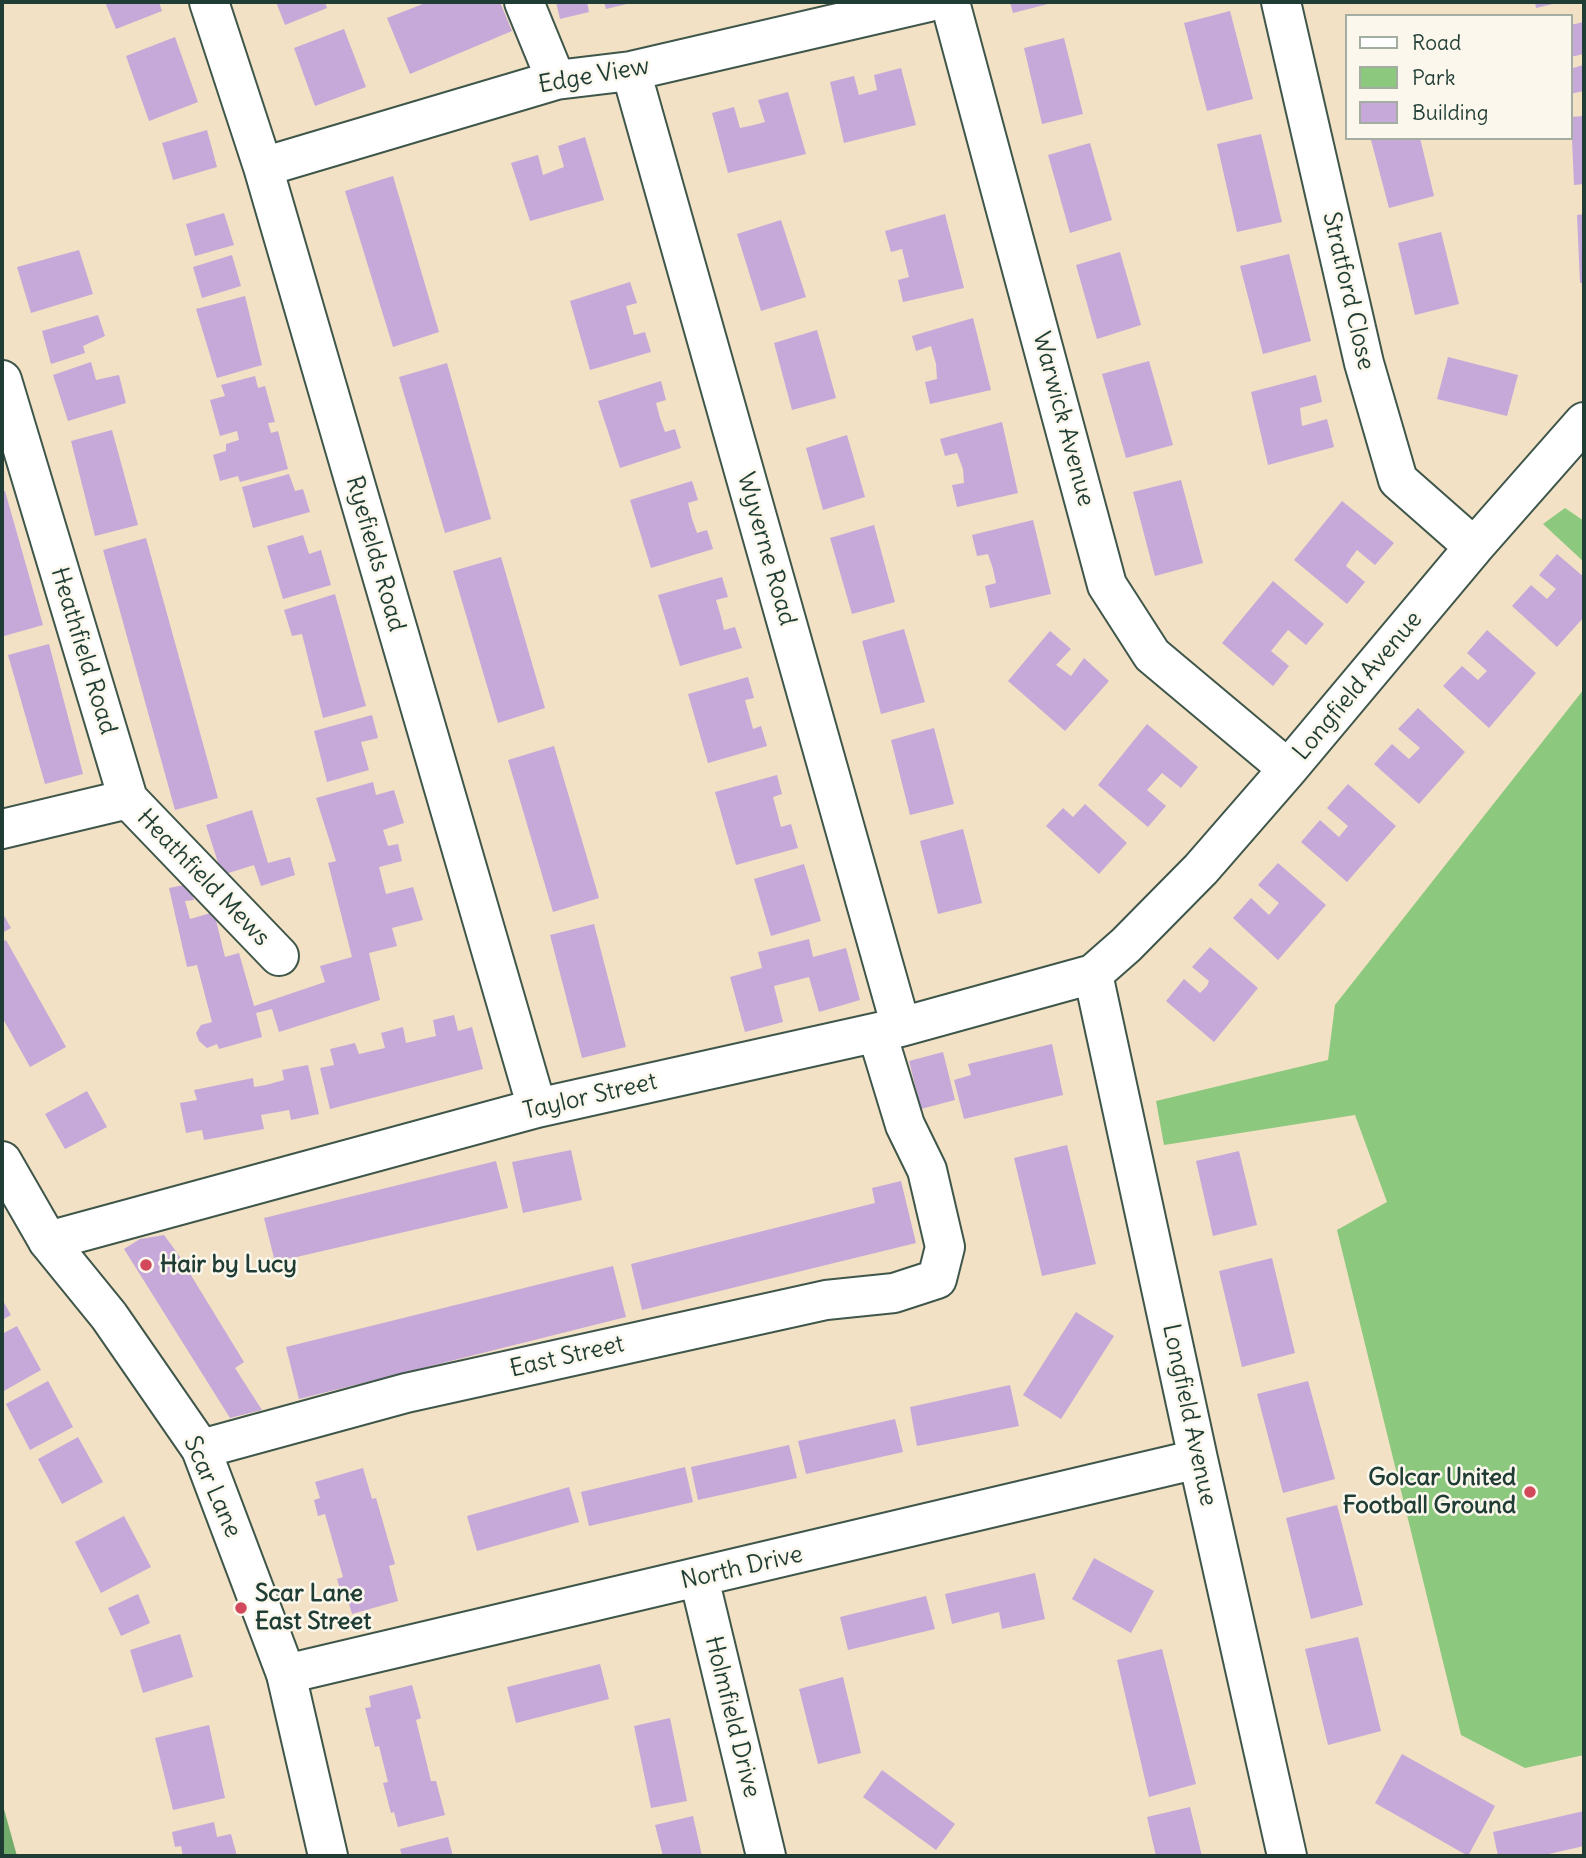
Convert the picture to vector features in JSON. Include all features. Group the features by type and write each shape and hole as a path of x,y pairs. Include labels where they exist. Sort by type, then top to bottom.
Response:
{"street":[{"name":"Ryefields Road","path":"209,2 263,167 537,1108"},
{"path":"524,2 556,80"},
{"name":"Edge View","path":"263,167 556,80 631,71 929,2"},
{"name":"Warwick Avenue","path":"950,2 1107,585 1152,655 1288,769"},
{"name":"Stratford Close","path":"1281,2 1364,363 1398,480 1474,547"},
{"name":"Wyverne Road","path":"631,71 889,1030 905,1125 927,1170 945,1247 936,1279"},
{"name":"Heathfield Road","path":"2,380 128,799"},
{"name":"Longfield Avenue","path":"1126,945 1201,869 1474,547 1584,422"},
{"path":"2,829 128,799"},
{"name":"Heathfield Mews","path":"128,799 279,956"},
{"name":"Taylor Street","path":"48,1241 537,1108 889,1030 1093,974 1126,945"},
{"name":"Longfield Avenue","path":"1093,974 1287,1856"},
{"name":"Scar Lane","path":"2,1161 48,1241 109,1316 201,1450 286,1674 328,1856"},
{"name":"East Street","path":"201,1450 406,1393 826,1300 894,1293 936,1279"},
{"name":"North Drive","path":"286,1674 1198,1459"},
{"name":"Holmfield Drive","path":"699,1578 766,1856"}],"green space":[{"path":"1565,508 1584,521 1584,562 1543,524"},
{"path":"1584,689 1584,1755 1525,1768 1461,1735 1337,1230 1387,1202 1355,1115 1164,1145 1156,1101 1328,1060 1335,1005"},
{"path":"2,1802 17,1856 2,1856"}],"building":[{"path":"105,2 159,2 162,11 116,29"},
{"path":"276,2 325,2 327,8 285,25"},
{"path":"428,2 500,2 512,31 410,74 387,18"},
{"path":"556,2 587,2 589,12 560,19"},
{"path":"604,2 631,2 631,3 606,9"},
{"path":"1010,2 1052,2 1052,3 1013,13"},
{"path":"1535,2 1557,2 1557,3 1536,8"},
{"path":"1230,11 1253,99 1207,111 1184,23"},
{"path":"1584,22 1584,54 1572,57 1572,25"},
{"path":"344,29 366,87 315,106 294,48"},
{"path":"175,37 198,102 149,121 126,56"},
{"path":"1064,38 1083,114 1042,124 1024,48"},
{"path":"1583,65 1584,91 1572,94 1572,68"},
{"path":"901,68 916,125 844,143 830,82 854,76 859,95 877,90 874,75"},
{"path":"788,92 806,154 728,173 712,113 734,107 740,128 765,122 758,100"},
{"path":"1584,116 1584,184 1574,185 1572,117"},
{"path":"207,130 217,167 173,180 162,143"},
{"path":"1261,134 1282,222 1237,232 1217,144"},
{"path":"585,137 604,200 530,221 511,163 538,155 543,175 564,167 558,146"},
{"path":"1371,140 1420,140 1434,196 1389,208"},
{"path":"1090,143 1112,220 1070,233 1048,155"},
{"path":"393,176 439,332 393,347 345,191"},
{"path":"224,213 234,245 195,256 186,224"},
{"path":"945,214 964,288 903,302 898,280 909,277 902,249 891,252 885,231"},
{"path":"1584,214 1584,283 1580,283 1577,215"},
{"path":"781,220 806,297 761,311 737,234"},
{"path":"1441,232 1459,304 1415,315 1398,243"},
{"path":"79,250 93,294 31,313 17,267"},
{"path":"1120,252 1141,325 1097,339 1076,265"},
{"path":"1289,254 1311,341 1263,354 1240,266"},
{"path":"232,255 241,286 202,298 193,267"},
{"path":"630,282 637,303 626,306 634,335 645,332 651,352 590,370 570,301"},
{"path":"245,296 262,365 217,378 196,309"},
{"path":"98,315 105,336 83,346 85,353 51,364 42,331"},
{"path":"973,318 991,390 930,404 925,382 937,379 936,364 931,346 916,351 912,336"},
{"path":"817,330 836,398 792,410 774,343"},
{"path":"1448,357 1518,375 1507,416 1437,399"},
{"path":"1149,361 1173,445 1126,458 1102,374"},
{"path":"91,362 96,380 119,375 126,403 68,421 53,375"},
{"path":"447,363 491,519 445,533 399,377"},
{"path":"1316,375 1322,402 1300,408 1302,426 1327,419 1334,447 1268,465 1251,392"},
{"path":"255,376 258,388 265,386 275,422 268,423 271,433 278,431 288,469 240,482 238,476 220,481 213,455 226,451 226,444 239,440 237,431 220,436 210,400 225,396 221,385"},
{"path":"661,381 666,400 656,403 660,418 665,432 675,429 681,448 620,468 598,401"},
{"path":"1002,422 1018,493 957,507 952,485 964,483 963,469 957,453 945,456 940,439"},
{"path":"112,430 138,525 95,536 71,441"},
{"path":"847,435 865,497 823,510 806,448"},
{"path":"289,474 295,491 303,489 310,512 253,528 242,487"},
{"path":"1181,480 1203,563 1155,576 1133,492"},
{"path":"692,481 698,500 688,503 692,519 697,533 707,530 713,549 651,568 630,500"},
{"path":"5,491 43,625 4,636 2,492"},
{"path":"1342,501 1394,543 1375,565 1357,550 1346,566 1365,582 1347,604 1294,560"},
{"path":"1033,520 1051,594 990,608 985,586 996,583 993,569 988,554 977,556 972,535"},
{"path":"874,525 895,602 852,614 830,538"},
{"path":"303,535 309,554 321,550 331,585 283,599 267,546"},
{"path":"146,538 218,798 175,810 103,550"},
{"path":"1557,554 1584,577 1584,617 1557,647 1512,606 1531,585 1547,599 1556,589 1539,575"},
{"path":"501,557 545,708 498,723 453,571"},
{"path":"722,577 728,597 716,600 724,630 735,627 742,648 680,666 658,595"},
{"path":"1273,581 1324,624 1306,645 1288,630 1271,651 1289,666 1273,686 1222,643"},
{"path":"335,594 366,706 323,718 302,634 292,636 284,610"},
{"path":"904,629 925,702 881,714 862,641"},
{"path":"1487,630 1536,673 1489,728 1443,686 1462,666 1478,680 1487,671 1467,653"},
{"path":"1050,631 1071,649 1056,665 1071,676 1084,658 1109,681 1065,731 1008,681"},
{"path":"49,644 83,774 45,784 8,655"},
{"path":"748,677 754,698 745,700 753,729 761,726 767,746 708,763 688,694"},
{"path":"1418,708 1465,752 1419,804 1374,764 1392,744 1409,759 1420,748 1398,729"},
{"path":"372,715 378,738 361,742 369,770 327,782 314,731"},
{"path":"1147,724 1198,767 1181,788 1162,773 1147,790 1166,806 1148,827 1098,785"},
{"path":"934,728 954,804 910,815 891,740"},
{"path":"554,746 599,898 553,912 508,760"},
{"path":"777,775 782,794 773,797 781,827 791,824 798,848 736,865 715,792"},
{"path":"373,782 376,795 394,790 404,823 383,830 388,846 398,844 402,861 379,867 386,894 413,887 423,920 392,928 397,946 369,953 380,1000 279,1032 272,1009 256,1013 262,1037 219,1049 217,1044 207,1048 199,1041 196,1033 201,1025 212,1022 197,965 187,967 169,888 189,884 194,900 185,901 190,919 214,912 225,957 239,953 254,1006 325,982 320,966 352,957 328,863 336,861 316,798"},
{"path":"1348,784 1396,826 1347,882 1301,842 1320,820 1339,837 1348,826 1327,808"},
{"path":"1085,804 1127,843 1099,874 1046,826 1063,808 1073,817"},
{"path":"252,810 268,863 290,857 295,875 261,886 254,865 222,875 206,825"},
{"path":"963,829 982,903 938,914 920,841"},
{"path":"1278,863 1326,905 1278,960 1233,918 1251,898 1269,915 1279,903 1258,885"},
{"path":"804,864 821,921 771,936 754,879"},
{"path":"2,912 11,928 2,933"},
{"path":"594,924 626,1047 582,1058 550,935"},
{"path":"809,939 813,957 846,948 860,1000 819,1012 809,977 774,986 783,1022 745,1032 730,977 762,968 758,952"},
{"path":"6,940 66,1047 30,1067 2,1017 2,942"},
{"path":"1210,947 1258,988 1214,1042 1166,1001 1184,979 1200,993 1207,986 1209,981 1192,967"},
{"path":"454,1015 458,1031 472,1027 483,1069 330,1109 320,1068 334,1065 330,1049 355,1043 359,1054 385,1048 381,1033 403,1027 406,1043 436,1036 433,1020"},
{"path":"1052,1044 1063,1095 964,1119 954,1080 971,1075 968,1064"},
{"path":"943,1052 955,1100 921,1109 909,1061"},
{"path":"308,1065 319,1114 291,1120 289,1110 261,1115 264,1129 204,1140 202,1130 186,1133 180,1103 197,1100 194,1090 253,1078 254,1087 266,1085 284,1080 282,1070"},
{"path":"87,1091 107,1127 65,1149 45,1114"},
{"path":"1067,1145 1096,1264 1042,1276 1014,1158"},
{"path":"571,1150 582,1200 523,1213 512,1162"},
{"path":"1239,1151 1257,1225 1213,1236 1196,1161"},
{"path":"496,1161 508,1208 275,1262 264,1218"},
{"path":"901,1181 916,1243 642,1310 631,1264 875,1203 872,1188"},
{"path":"164,1235 244,1362 235,1368 262,1410 230,1418 124,1249 140,1239"},
{"path":"1272,1258 1295,1353 1242,1367 1219,1271"},
{"path":"613,1266 626,1317 299,1399 286,1347"},
{"path":"2,1299 11,1315 2,1320"},
{"path":"1076,1312 1114,1336 1061,1419 1023,1395"},
{"path":"17,1326 41,1370 2,1392 2,1334"},
{"path":"48,1381 73,1427 30,1450 6,1404"},
{"path":"1308,1381 1335,1479 1283,1493 1257,1394"},
{"path":"1010,1385 1019,1426 917,1446 910,1407"},
{"path":"895,1419 903,1452 806,1474 798,1441"},
{"path":"78,1437 103,1482 62,1504 38,1459"},
{"path":"789,1445 797,1478 698,1500 691,1467"},
{"path":"685,1467 693,1502 589,1526 581,1492"},
{"path":"363,1468 372,1499 376,1498 395,1564 389,1566 398,1601 352,1614 346,1594 342,1596 337,1579 343,1577 325,1514 318,1516 314,1500 320,1498 315,1482"},
{"path":"569,1487 579,1522 477,1551 467,1516"},
{"path":"1337,1505 1363,1605 1311,1619 1286,1518"},
{"path":"124,1516 151,1567 101,1593 75,1542"},
{"path":"1094,1558 1154,1591 1131,1633 1072,1599"},
{"path":"1035,1573 1045,1619 1002,1629 999,1612 952,1624 945,1594"},
{"path":"138,1594 150,1623 121,1636 108,1608"},
{"path":"926,1596 935,1629 848,1650 840,1617"},
{"path":"180,1634 193,1677 143,1693 130,1650"},
{"path":"1358,1637 1381,1731 1328,1745 1305,1649"},
{"path":"1162,1649 1196,1784 1149,1797 1117,1660"},
{"path":"600,1664 609,1699 516,1723 507,1687"},
{"path":"843,1677 861,1753 818,1764 799,1689"},
{"path":"412,1685 421,1718 416,1720 431,1781 436,1781 445,1815 398,1827 394,1812 391,1813 383,1783 388,1782 379,1746 375,1747 365,1708 371,1707 369,1696"},
{"path":"670,1718 687,1801 651,1808 634,1726"},
{"path":"209,1725 225,1798 173,1810 155,1738"},
{"path":"1402,1754 1495,1806 1468,1856 1375,1803"},
{"path":"882,1770 955,1824 936,1850 863,1797"},
{"path":"1190,1807 1202,1856 1156,1856 1147,1817"},
{"path":"1584,1811 1584,1846 1540,1856 1498,1856 1493,1832"},
{"path":"693,1816 702,1856 663,1856 655,1825"},
{"path":"214,1822 217,1837 231,1834 237,1856 183,1856 181,1846 175,1847 172,1832"},
{"path":"448,1837 453,1856 402,1856 400,1849"}],"place":[{"name":"Hair by Lucy","path":"146,1265"},
{"name":"Golcar United Football Ground","path":"1530,1492"},
{"name":"Scar Lane East Street","path":"241,1608"}]}
